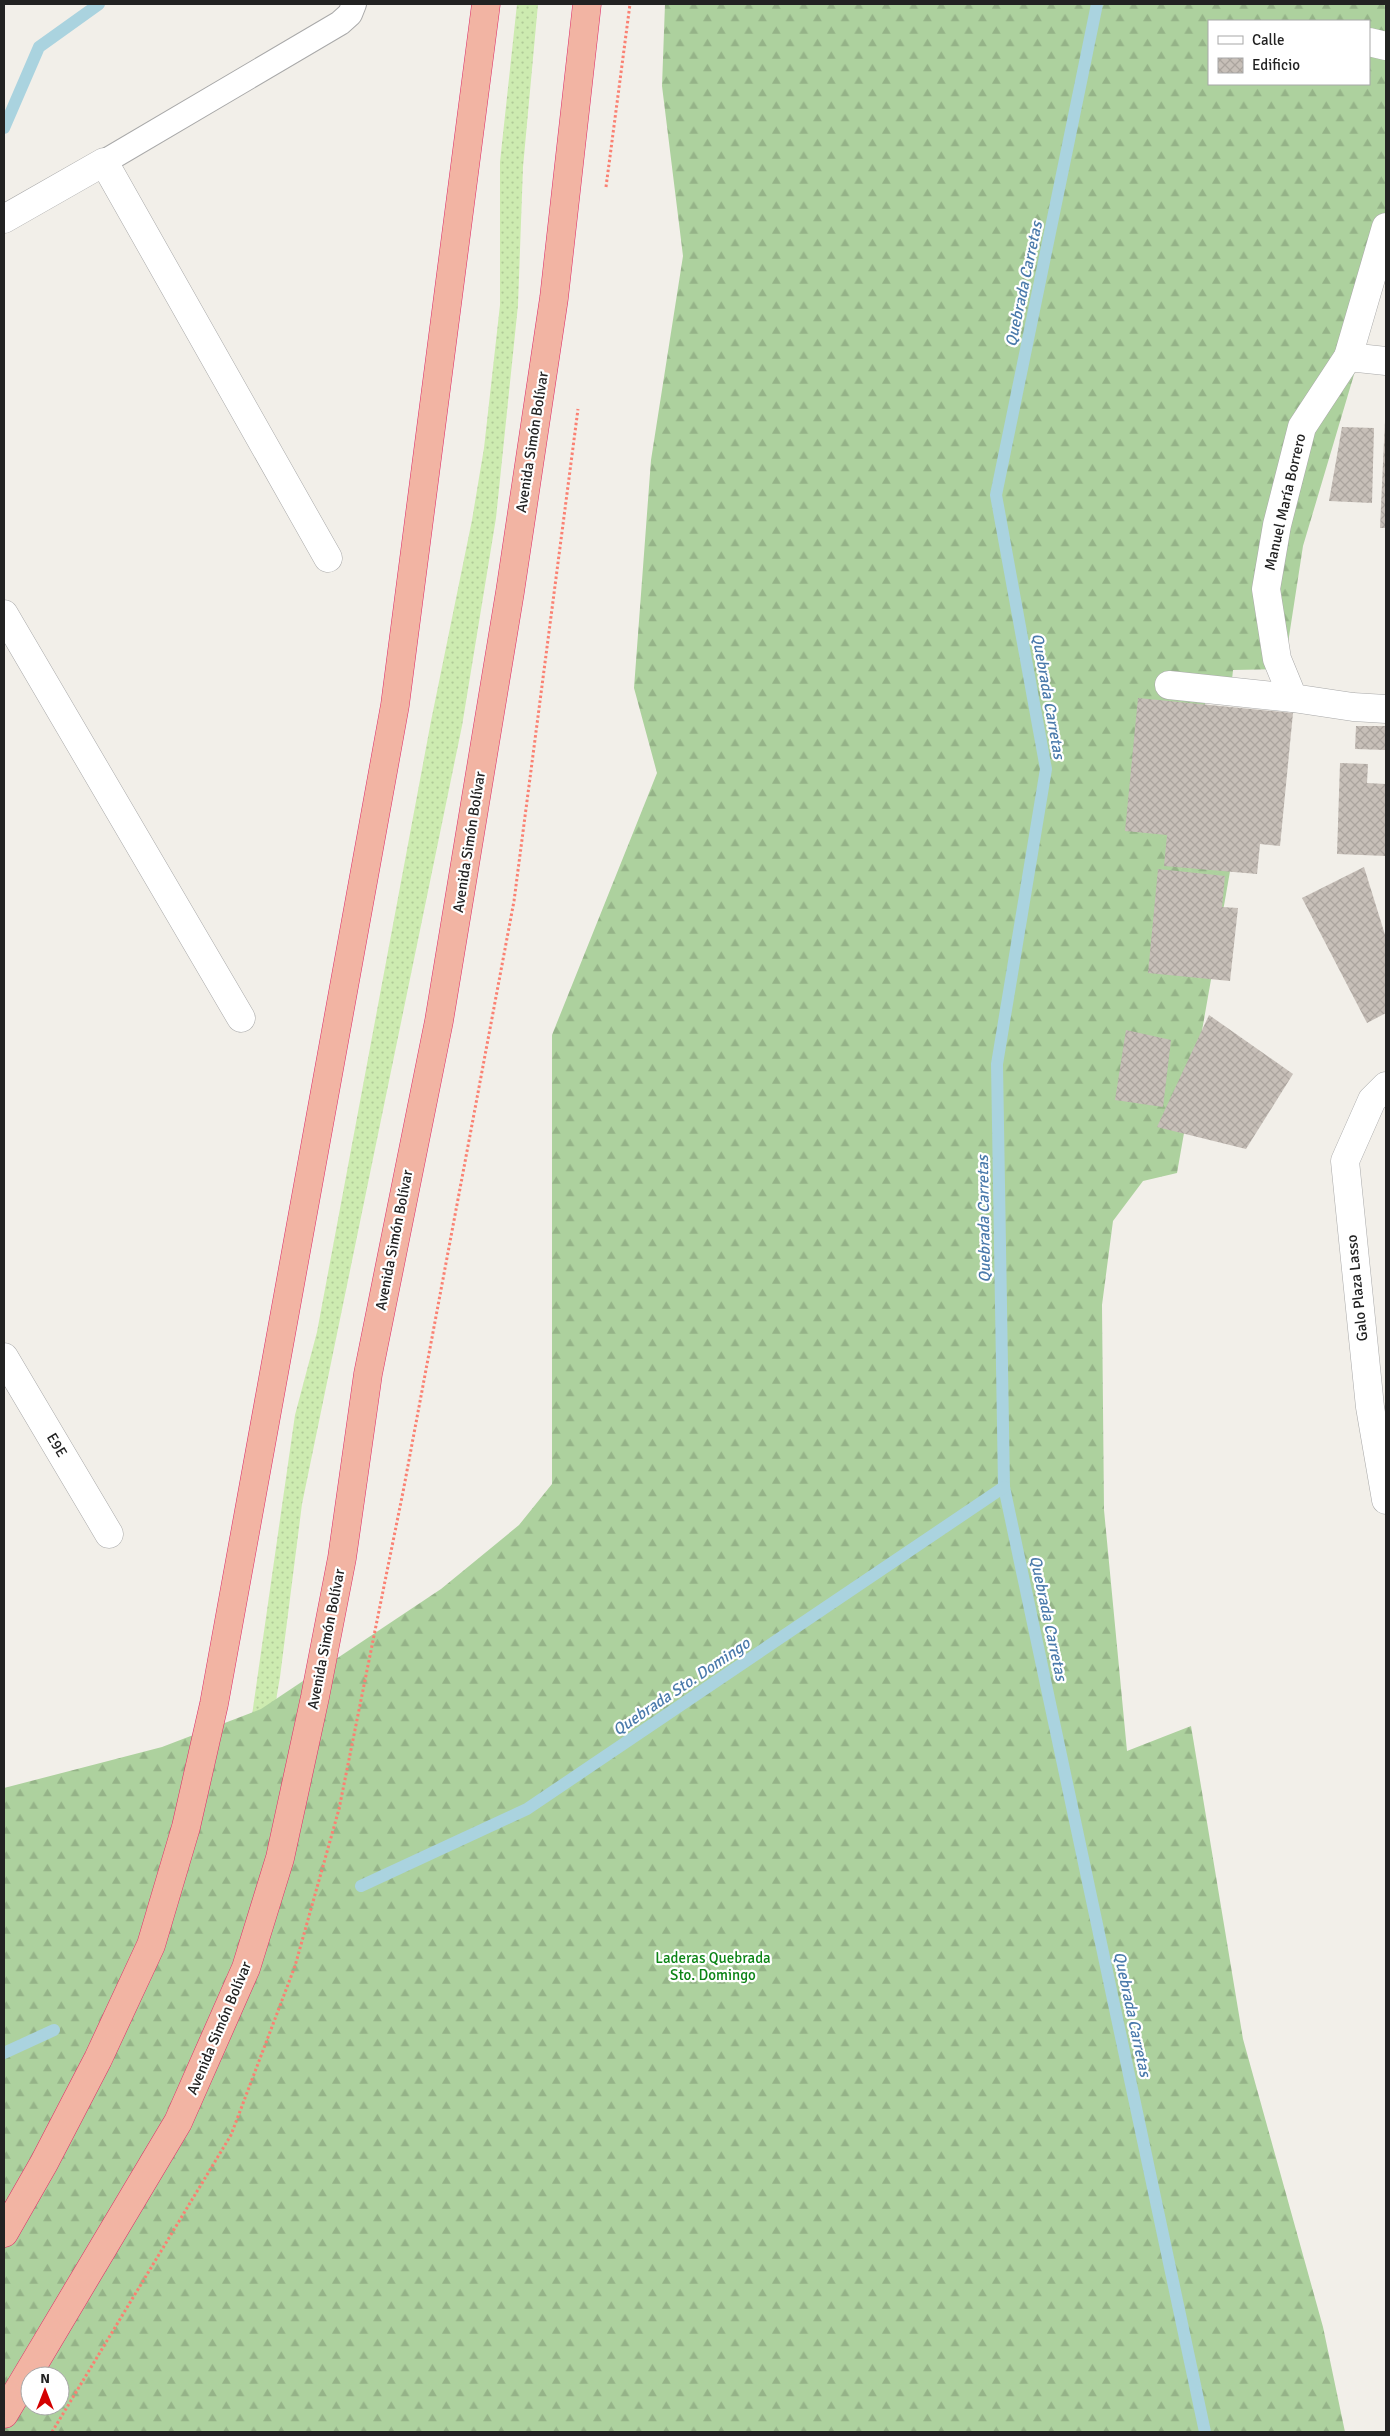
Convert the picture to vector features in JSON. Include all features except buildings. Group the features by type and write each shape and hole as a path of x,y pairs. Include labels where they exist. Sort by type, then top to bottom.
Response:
{"highway":[{"path":"4,2233 44,2163 98,2059 151,1945 186,1827 214,1704 395,705 486,4"},
{"name":"Avenida Simón Bolívar","path":"4,2414 178,2122 246,1968 280,1858 315,1696 338,1576 368,1374 439,1021 510,592 554,298 587,4"}],"street":[{"path":"1370,42 1386,46"},
{"path":"4,219 104,162 328,558"},
{"name":"Manuel María Borrero","path":"1293,698 1277,659 1266,589 1277,525 1302,427 1348,357 1386,227"},
{"path":"1348,357 1386,362"},
{"path":"4,614 241,1018"},
{"path":"1169,684 1354,707 1386,708"},
{"name":"Galo Plaza Lasso","path":"1386,1086 1372,1100 1345,1161 1378,1407 1386,1500"},
{"name":"E9E","path":"4,1357 110,1534"}],"lane":[{"path":"104,162 340,23 350,14 354,4"}],"path":[{"path":"52,2432 231,2134 295,1966"}],"green space":[{"path":"517,4 538,4 523,167 518,305 496,518 462,726 302,1504 280,1677 262,1782 243,1778 295,1415 317,1332 431,721 472,520 484,448 500,305 500,162"},
{"name":"Laderas Quebrada Sto. Domingo","path":"665,4 1386,4 1386,267 1303,546 1284,669 1233,670 1230,699 1206,699 1177,845 1232,860 1177,1173 1143,1181 1113,1221 1102,1305 1104,1510 1127,1751 1191,1726 1243,2039 1323,2327 1345,2432 4,2432 4,1788 162,1747 261,1709 441,1589 519,1525 552,1484 552,1035 657,773 634,688 651,460 683,256 662,86"}],"waterway":[{"path":"4,128 39,47 99,4"},
{"name":"Quebrada Carretas","path":"1097,4 996,495 1046,769 997,1064 1004,1487 1205,2432"},
{"name":"Quebrada Sto. Domingo","path":"361,1886 527,1809 1004,1487"},
{"name":"Quebrada Sto. Domingo","path":"4,2053 54,2030"}]}
